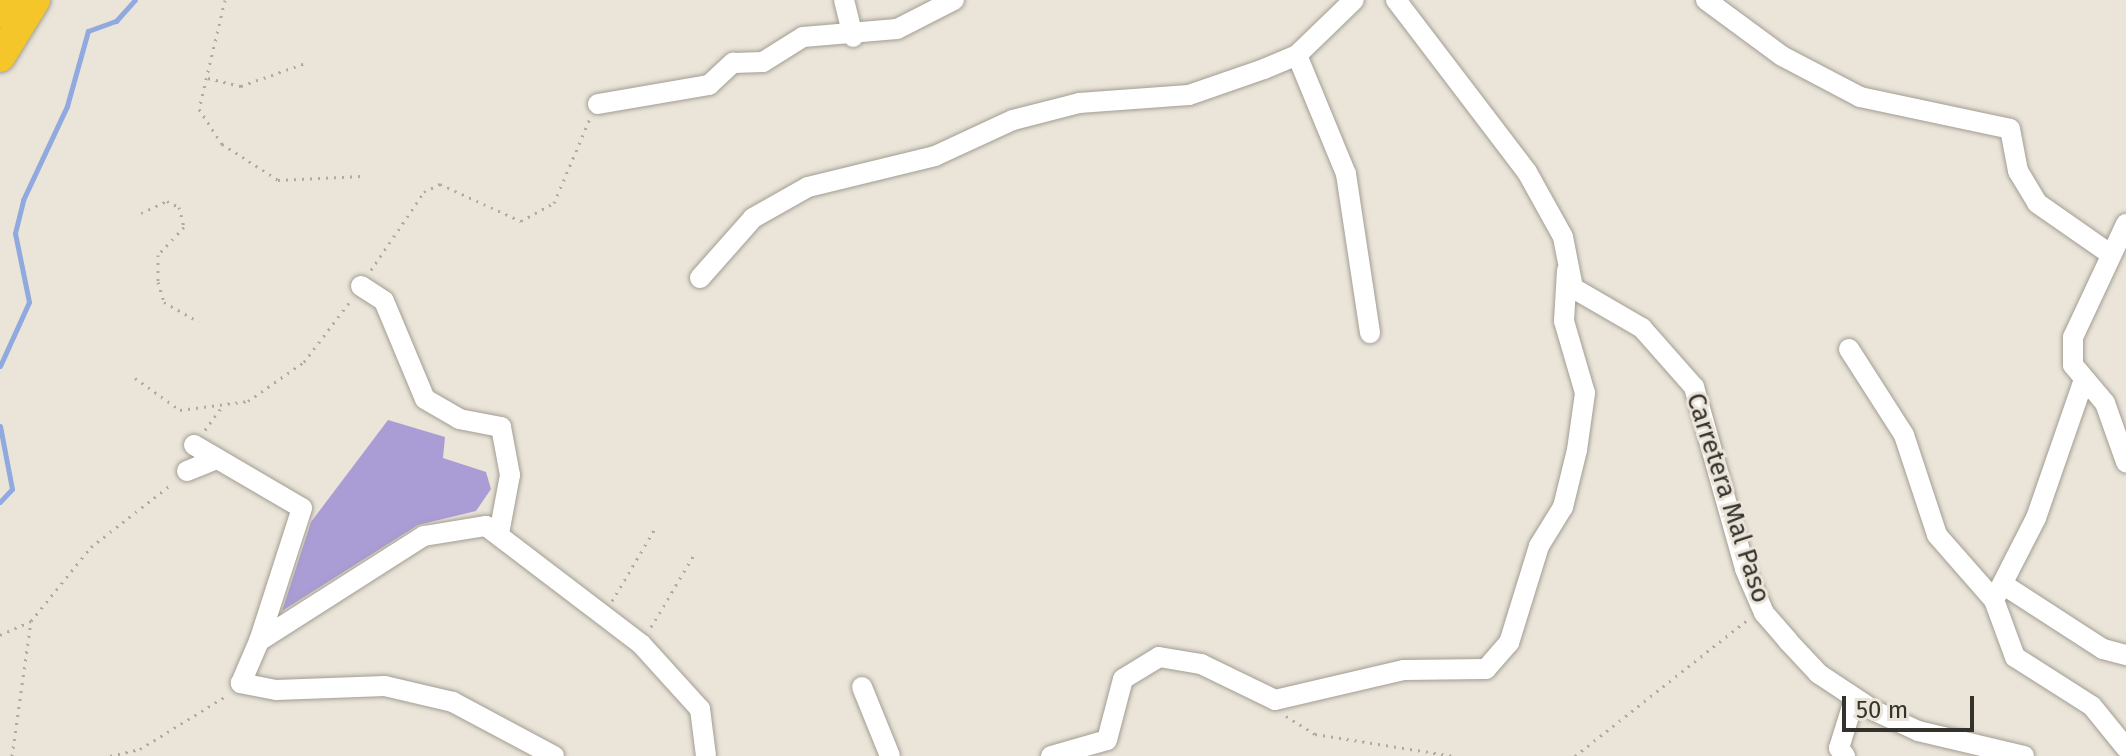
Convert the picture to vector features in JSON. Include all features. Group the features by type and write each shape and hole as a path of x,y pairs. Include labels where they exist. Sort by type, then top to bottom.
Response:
{"highway":[{"path":"0,12 8,0"},
{"path":"0,57 35,0"}],"street":[{"path":"844,0 853,37"},
{"path":"598,104 709,85 733,63 763,62 825,31 853,37 907,25 954,0"},
{"path":"700,278 753,218 808,187 935,156 1026,117 1079,103 1189,95 1297,55 1354,0"},
{"path":"1706,0 1782,56 1860,97 2010,129 2018,171 2037,203 2110,254"},
{"name":"Carretera Mal Paso","path":"1408,4 1527,172 1563,237 1567,271 1585,300 1642,328 1671,353 1694,387 1764,613 1854,700 1918,731 2024,756"},
{"path":"1297,55 1346,174 1370,333"},
{"path":"2126,224 2073,337 2073,365 2083,382 2105,403 2126,462"},
{"path":"1051,756 1107,740 1123,679 1159,657 1201,664 1275,700 1404,670 1486,669 1509,643 1539,546 1563,507 1577,450 1585,393 1564,321 1567,271"},
{"path":"361,286 384,301 425,399 459,419 501,427 510,475 499,534"},
{"path":"1849,349 1904,435 1937,535 1999,592 2103,649 2126,655"},
{"path":"2083,382 1999,592 2015,657 2092,706 2126,748"},
{"path":"194,445 302,508 267,597 259,641 241,683 276,690 385,686 453,702 554,756"},
{"path":"187,471 217,459"},
{"path":"259,641 424,536 486,526 641,644 700,709 706,756"},
{"path":"862,687 890,756"},
{"path":"1845,756 1839,748 1854,700"}],"path":[{"path":"225,0 199,109 222,144 278,180 362,176"},
{"path":"208,78 241,86 308,62"},
{"path":"135,378 180,410 222,407 248,401 304,362 361,286 424,192 440,184 521,221 554,203 598,104"},
{"path":"141,213 167,201 179,207 184,227 158,255 158,282 164,302 199,322"},
{"path":"194,445 222,407"},
{"path":"0,635 31,621 91,547 187,471"},
{"path":"604,615 656,527"},
{"path":"641,644 694,555"},
{"path":"1575,756 1664,681 1764,613"},
{"path":"12,756 31,621"},
{"path":"110,756 140,749 241,683"},
{"path":"1275,700 1315,734 1454,756"}],"building":[{"path":"388,420 445,437 443,458 486,472 491,489 476,511 418,525 282,611 311,522"}],"waterway":[{"path":"0,366 29,302 15,233 23,200 67,106 88,31 116,21 135,0"},
{"path":"0,426 12,489 0,502"}]}
